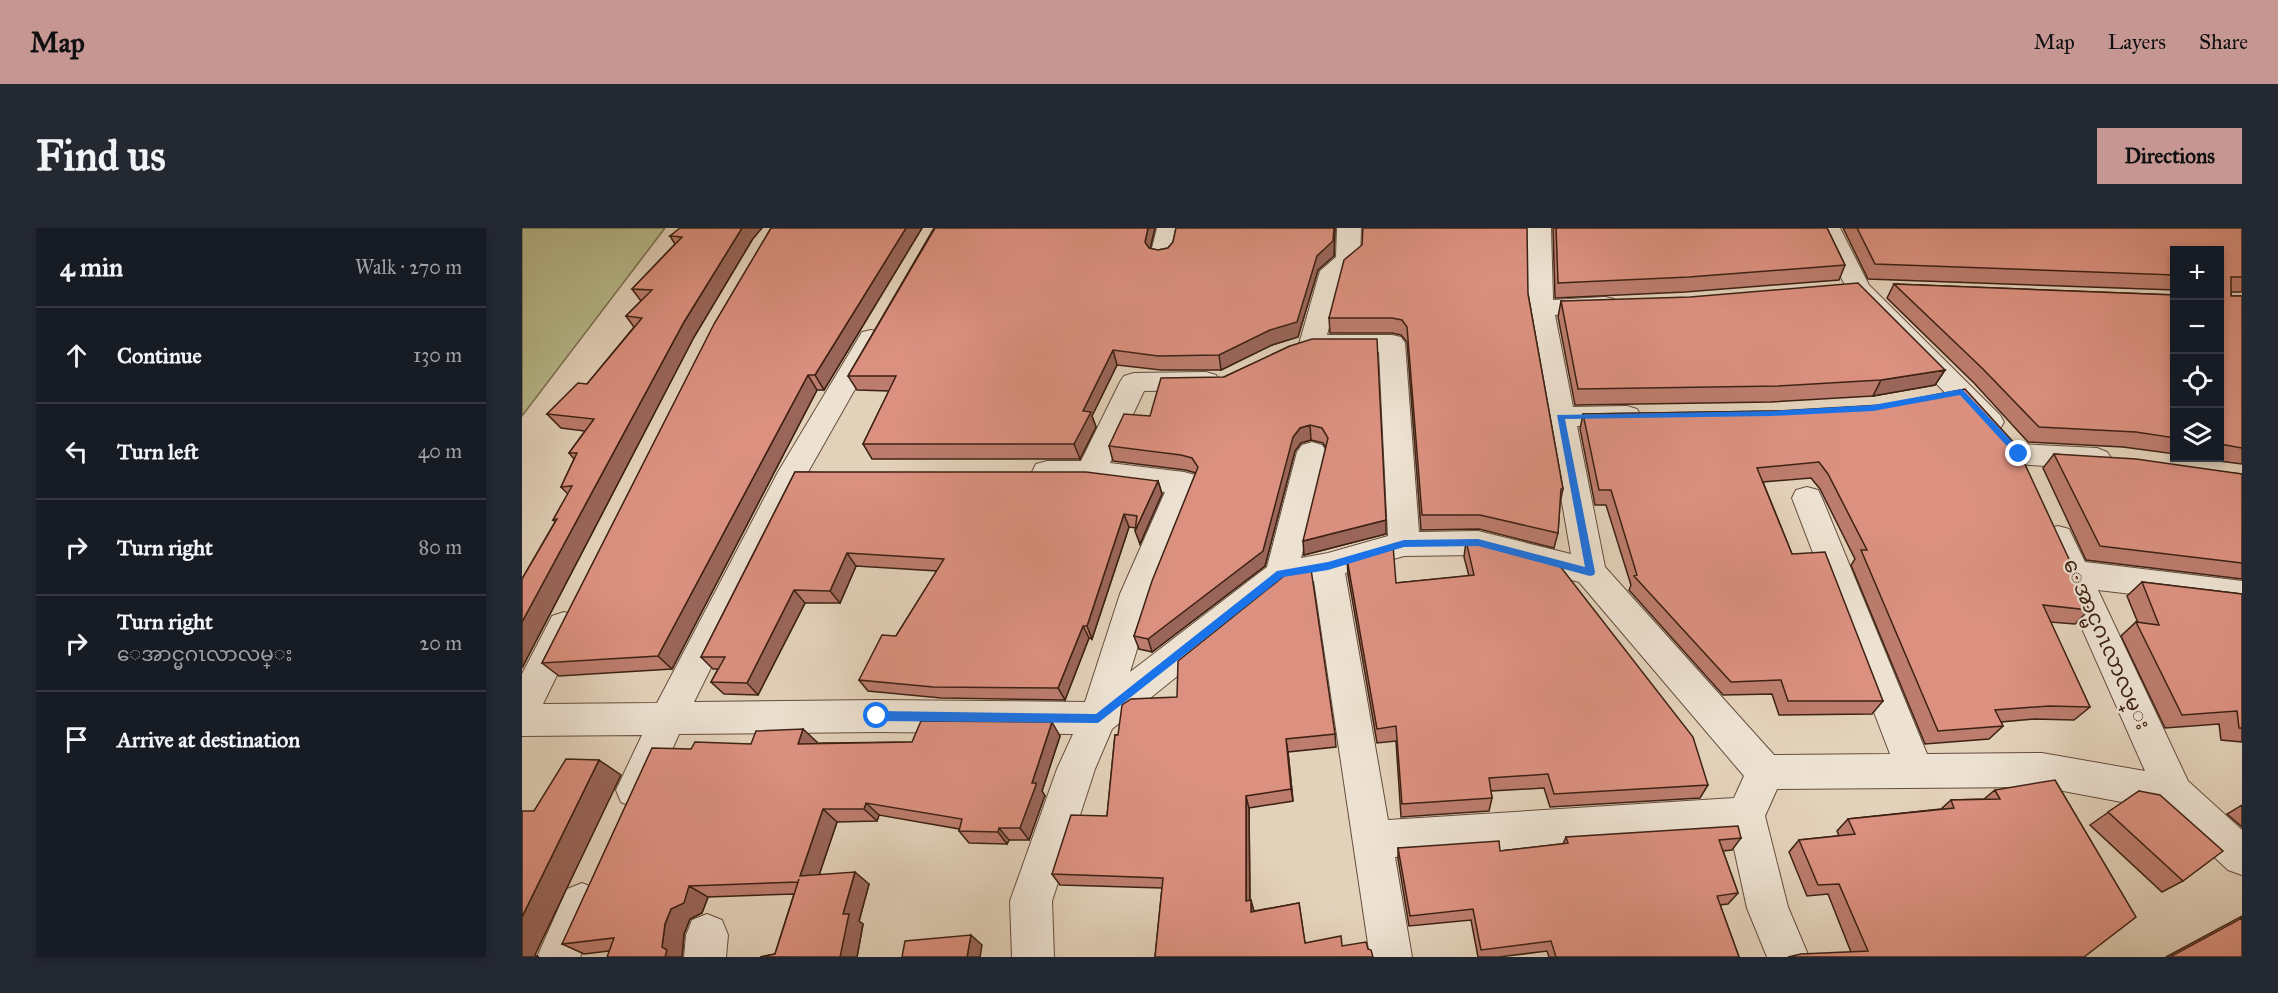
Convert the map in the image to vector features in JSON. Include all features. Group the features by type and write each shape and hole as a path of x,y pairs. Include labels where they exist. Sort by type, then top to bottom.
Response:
{"street":[{"path":"1162,256 1170,228"},
{"path":"1349,228 1348,260 1332,271 1302,347 1392,343 1404,544"},
{"path":"1539,228 1540,308 1590,572 1765,772 2042,770 2174,794"},
{"path":"1828,228 1846,289 1962,392 2019,454 2033,484"},
{"path":"1846,289 1893,290"},
{"path":"1540,308 1629,304"},
{"path":"624,814 668,720 793,472 888,309"},
{"path":"1092,472 1134,382 1226,381 1236,376"},
{"path":"1929,398 1962,392"},
{"path":"1560,417 1654,415"},
{"path":"1281,574 1312,452"},
{"path":"2019,454 2123,460"},
{"path":"793,472 829,472"},
{"path":"1020,472 1092,472 1184,483 1137,594 1098,718 1076,769 1032,901 1033,957"},
{"path":"1807,498 1914,771"},
{"name":"ေအာင္မဂၤလာလမ္း","path":"2047,514 2174,794 2242,856"},
{"path":"522,720 877,716 1098,718 1281,574 1328,566 1404,544 1478,543 1590,572"},
{"path":"1328,566 1374,840 1387,946 1391,957"},
{"path":"2075,574 2242,594"},
{"path":"522,709 576,603"},
{"path":"1765,772 1746,816 1768,908 1788,957"},
{"path":"1374,840 1746,816"},
{"path":"558,957 595,876"}],"green space":[{"path":"522,228 665,228 522,416"}],"building":[{"path":"680,228 742,228 684,322 522,622 522,579 557,519 553,520 572,486 561,487 577,453 569,453 594,419 547,414 578,383 587,384 642,318 626,316 652,290 632,289 682,237 670,236"},
{"path":"771,228 906,228 815,375 808,375 658,656 542,663 714,324"},
{"path":"935,228 1148,228 1145,242 1149,248 1158,250 1168,248 1173,242 1176,228 1334,228 1333,241 1317,256 1297,322 1270,330 1219,355 1158,356 1113,350 1083,411 1091,412 1074,444 863,444 896,376 848,376"},
{"path":"1363,228 1527,228 1528,294 1563,489 1561,489 1558,533 1480,515 1422,515 1407,327 1402,320 1392,318 1329,318 1344,260 1362,245"},
{"path":"1556,228 1827,228 1845,265 1689,277 1558,283"},
{"path":"1857,228 2242,228 2242,277 2231,277 2231,296 2242,296 2242,448 2224,445 2224,246 2170,246 2170,275 1875,264"},
{"path":"1858,283 1945,370 1881,380 1778,386 1578,389 1561,301 1690,297"},
{"path":"1894,284 2170,295 2170,437 2136,432 2039,427 1983,369"},
{"path":"1312,339 1377,339 1386,520 1303,541 1328,438 1322,428 1310,425 1300,428 1293,437 1263,551 1148,639 1134,636 1152,581 1198,467 1192,458 1181,455 1109,446 1124,414 1150,416 1161,378 1224,377 1290,346"},
{"path":"1965,389 2016,445 2075,572 2089,610 2043,605 2090,707 2049,706 1995,710 2003,726 1938,731 1861,550 1867,550 1828,474 1819,462 1757,468 1792,554 1825,552 1883,701 1788,701 1781,680 1731,682 1634,576 1637,575 1611,490 1599,490 1583,414 1778,411 1882,405"},
{"path":"2054,454 2136,459 2242,474 2242,563 2100,546"},
{"path":"795,472 1086,472 1158,481 1135,531 1137,516 1124,514 1087,626 1083,626 1058,688 933,687 859,680 882,635 896,636 944,559 847,553 830,591 794,590 747,683 711,682 725,657 701,657"},
{"path":"1466,541 1480,541 1556,561 1693,737 1708,785 1554,794 1548,774 1489,778 1492,798 1402,804 1396,726 1377,729 1347,559 1393,545 1396,583 1474,575"},
{"path":"1311,569 1335,734 1286,739 1291,789 1246,796 1246,901 1251,900 1251,912 1299,903 1305,943 1341,936 1342,946 1366,942 1373,957 1155,957 1163,878 1052,874 1071,815 1107,816 1115,735 1118,735 1122,705 1131,699 1177,697 1178,661 1289,572"},
{"path":"2142,582 2242,594 2242,728 2239,728 2237,711 2182,715 2136,622 2159,625"},
{"path":"921,721 1052,722 1032,783 1036,785 1020,828 999,828 998,832 959,831 962,819 866,803 864,809 823,809 800,876 855,872 843,914 849,914 840,957 760,957 775,954 799,879 798,882 689,886 684,903 671,909 665,924 662,947 667,950 665,957 607,957 614,938 562,944 652,748 691,749 695,742 751,744 756,731 803,729 798,744 912,742"},
{"path":"566,759 599,760 522,917 522,811 534,811"},
{"path":"2055,780 2136,917 2084,957 1788,957 1801,954 1868,951 1839,884 1818,885 1799,840 1855,834 1848,819 1954,808 1951,800 2000,799 1995,790"},
{"path":"2139,791 2160,795 2223,851 2183,881 2108,812"},
{"path":"1738,826 1741,838 1719,840 1738,893 1717,896 1739,957 1556,957 1551,941 1481,950 1473,909 1410,916 1398,848 1499,841 1500,851 1568,843 1566,837"},
{"path":"2242,918 2242,957 2170,957"},
{"path":"971,935 967,957 902,957 905,941"}],"route":[{"path":"877,716 1098,718 1281,574 1328,566 1404,544 1478,543 1590,572 1560,417 1771,414 1873,408 1962,392 2019,454"}]}
